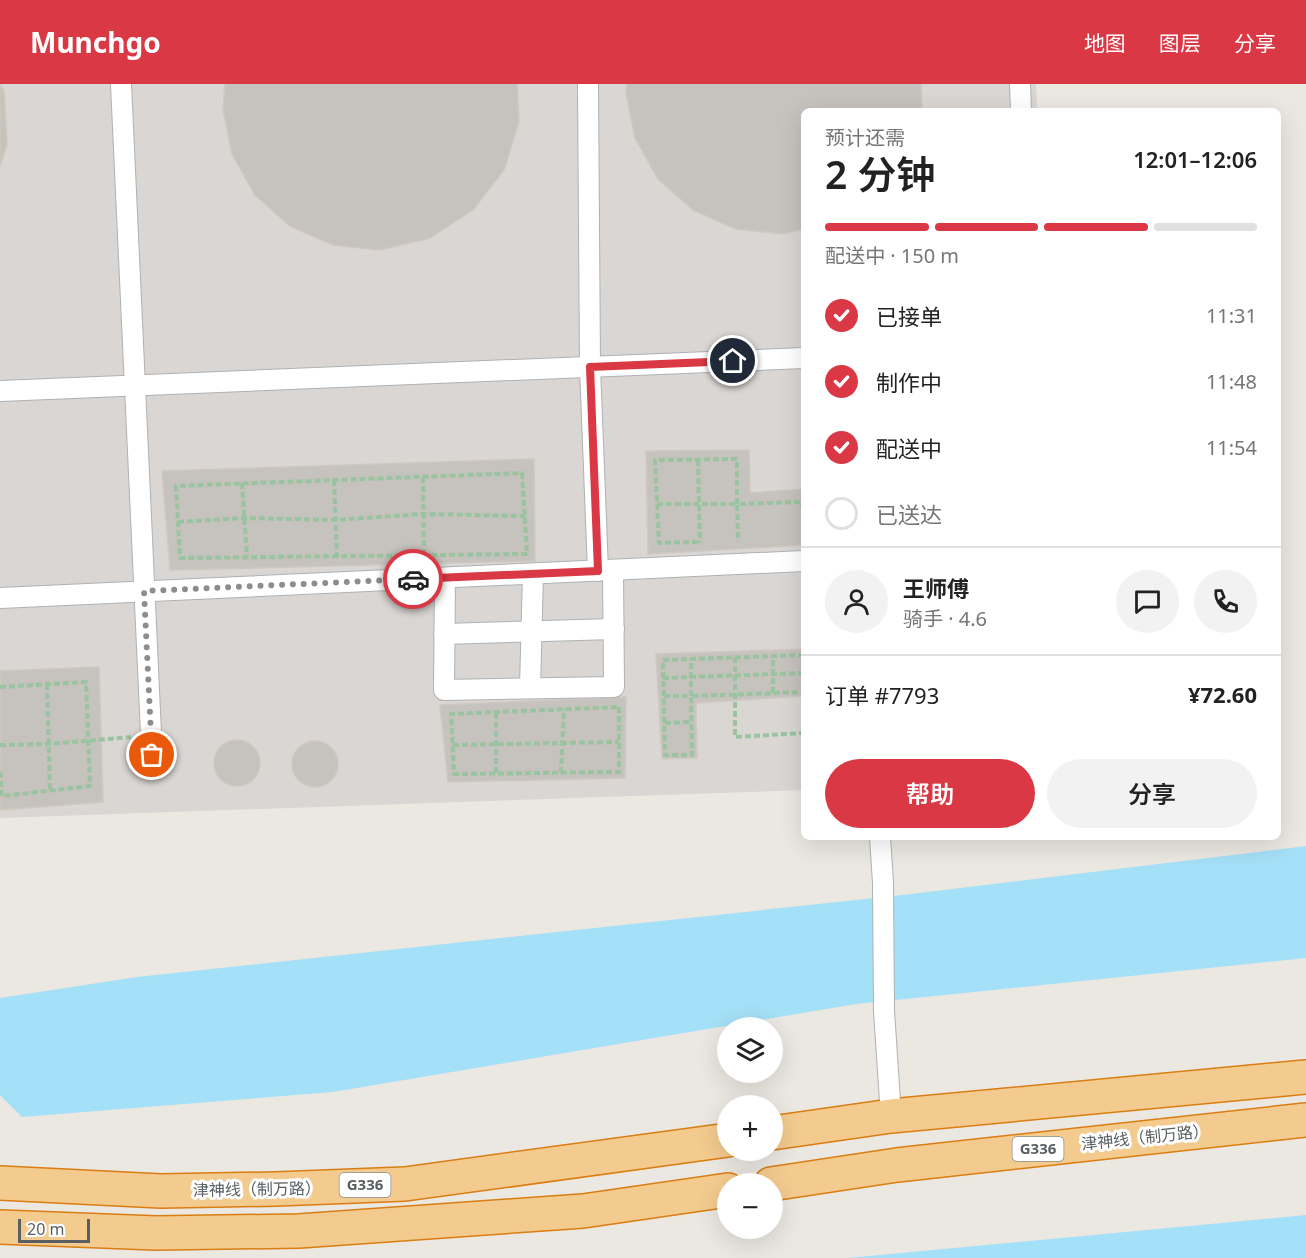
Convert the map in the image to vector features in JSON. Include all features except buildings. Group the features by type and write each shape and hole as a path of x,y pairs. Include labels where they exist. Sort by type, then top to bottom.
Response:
{"highway":[{"path":"783,1131 891,1116 1306,1077"},
{"path":"891,1116 897,1165"},
{"name":"津神线（制万路）","path":"783,1182 897,1165 1306,1120"},
{"name":"津神线（制万路）","path":"0,1183 161,1191 276,1190 405,1184 717,1142"},
{"path":"0,1227 156,1233 299,1231 583,1211 717,1192"}],"street":[{"path":"121,84 151,745"},
{"path":"444,578 444,690 614,687 614,628 605,570 590,367 588,84"},
{"path":"1020,84 1021,108"},
{"path":"0,391 801,358"},
{"path":"0,598 801,561"},
{"path":"530,688 533,574"},
{"path":"444,634 614,628"},
{"path":"880,840 883,883 884,1011 891,1116"}],"path":[{"path":"710,542 659,543 655,460 737,459 738,541"},
{"path":"698,460 699,566"},
{"path":"522,473 527,554 180,558 176,486 334,480 522,473"},
{"path":"423,477 424,555"},
{"path":"334,480 338,556"},
{"path":"242,483 247,557"},
{"path":"657,504 801,502"},
{"path":"178,522 244,518 336,520 423,514 525,516"},
{"path":"729,541 749,541"},
{"path":"691,659 692,755 666,755 663,660 735,657 801,655"},
{"path":"772,693 773,656"},
{"path":"735,657 735,737 801,733"},
{"path":"663,678 801,673"},
{"path":"0,687 86,682 90,786 2,796 0,769"},
{"path":"47,684 50,791"},
{"path":"664,696 801,692"},
{"path":"619,707 619,772 454,774 451,714 496,712 619,707"},
{"path":"561,772 564,709"},
{"path":"496,712 496,773"},
{"path":"664,723 691,722"},
{"path":"0,745 88,741 151,745"},
{"path":"453,746 619,742"}],"shaded area":[{"path":"0,84 1036,84 1037,108 801,108 801,790 0,818"}],"water":[{"path":"1306,846 1306,958 856,1004 779,1017 717,1017 717,1027 333,1092 22,1117 0,1095 0,998 137,977 903,895"},
{"path":"1306,1215 1306,1258 848,1258"}],"way so far":[{"path":"152,755 144,591 413,579"}],"route":[{"path":"413,579 598,571 590,367 733,361"}]}
